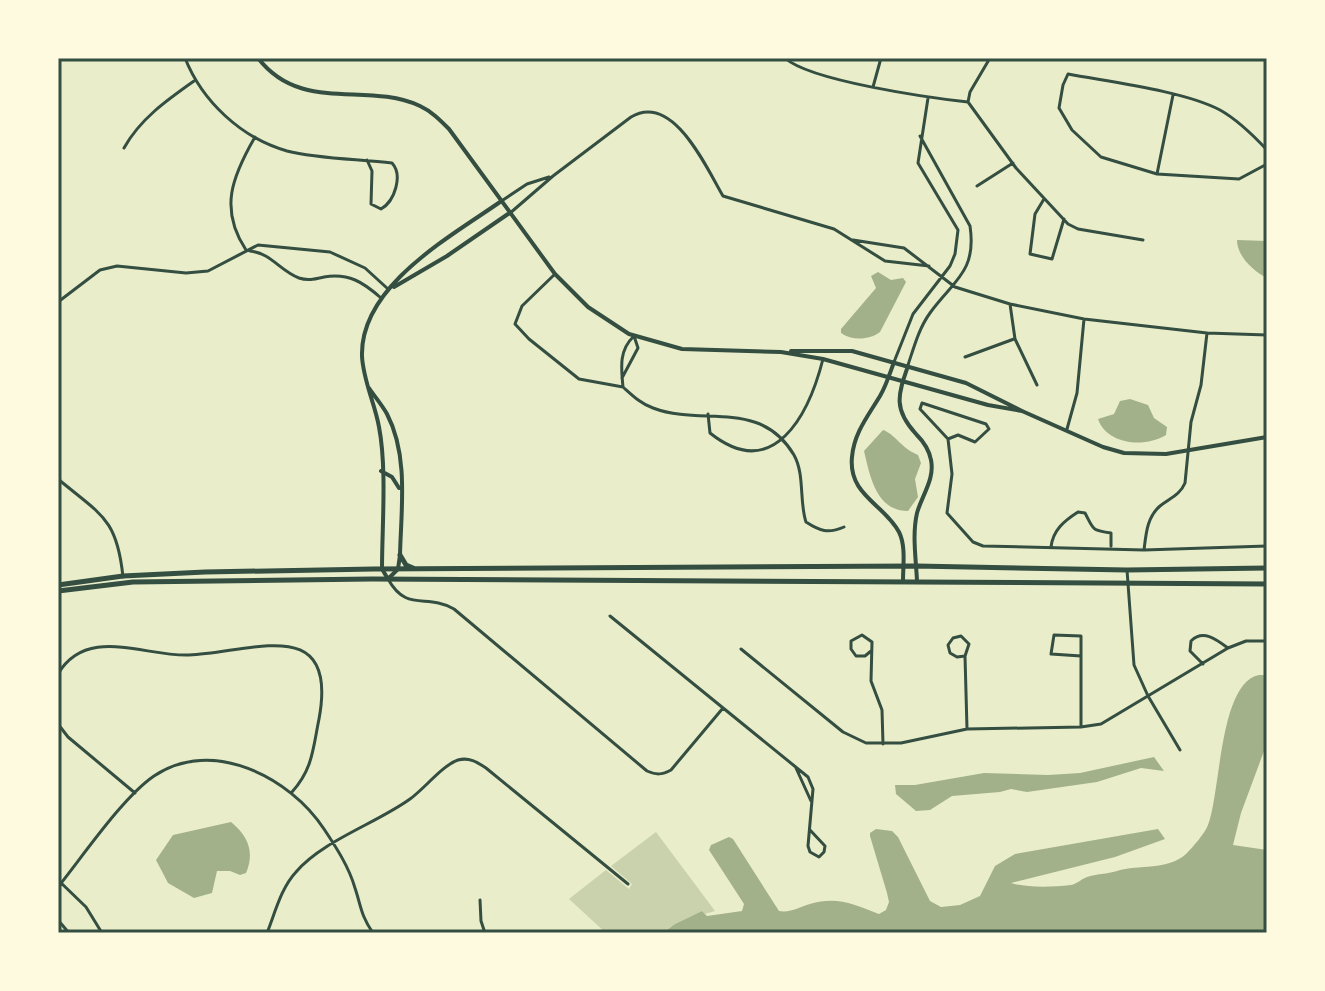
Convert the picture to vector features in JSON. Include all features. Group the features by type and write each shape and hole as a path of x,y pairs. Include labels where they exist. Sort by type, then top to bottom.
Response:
{"main road":[{"path":"400,555 406,565 414,569"},
{"path":"58,585 123,579 382,569 903,566 1127,570 1267,568"},
{"path":"508,568 508,581"},
{"path":"594,569 594,581"},
{"path":"58,591 123,579 1267,584"}],"street":[{"path":"185,58 194,81 213,105 255,137 289,151 367,160 392,163 398,172 389,202 381,209 371,204 372,171 367,160"},
{"path":"258,58 274,74 298,88 327,94 383,96 419,106 436,116 449,129 555,274 605,321 634,336 682,349 852,351 966,383 1103,447 1124,453 1166,454 1267,439"},
{"path":"785,58 795,65 873,87 968,102"},
{"path":"873,87 881,58"},
{"path":"990,58 970,92 968,102 1013,163 1064,219 1078,229 1143,240"},
{"path":"1267,150 1251,133 1219,109 1174,95 1068,74 1063,85 1059,108 1072,130 1101,157 1157,174 1239,179 1267,164"},
{"path":"124,148 149,116 194,81"},
{"path":"1157,174 1174,95"},
{"path":"903,581 903,541 897,529 862,493 853,478 852,457 857,433 889,376 913,314 943,277 955,254 958,230 918,163 928,98"},
{"path":"389,290 509,214 553,176 639,112 657,112 677,123 723,196 834,229 885,261 929,266"},
{"path":"917,581 916,521 930,481 932,461 925,444 900,412 898,400 923,324 930,312 955,287 966,269 970,253 970,226 920,136"},
{"path":"255,137 240,163 231,189 230,209 236,235 246,250 269,257 296,277 309,280 346,276 356,279 381,298"},
{"path":"977,186 1013,163"},
{"path":"553,176 527,184 411,266 381,298 367,325 363,342 364,371 379,429 382,569 395,592 408,601 434,601 454,609 654,775 671,770 723,708"},
{"path":"1045,198 1035,214 1030,254 1052,259 1064,219"},
{"path":"851,239 904,248 955,287 1010,304 1084,319 1207,333 1267,335"},
{"path":"58,302 100,270 117,266 186,273 208,271 258,245 330,252 365,268 389,290"},
{"path":"555,274 522,306 515,324 529,339 579,379 623,387 652,408 687,415 708,414 755,420 782,440 795,457 806,522 820,532 833,532 844,527"},
{"path":"1010,304 1015,339 1037,385"},
{"path":"1066,430 1077,393 1084,319"},
{"path":"1144,550 1148,523 1158,507 1184,488 1191,422 1201,385 1207,333"},
{"path":"622,378 638,348 634,336"},
{"path":"623,387 622,354 625,344 634,336"},
{"path":"965,357 1015,339"},
{"path":"781,352 823,359 988,405 1022,411"},
{"path":"708,414 710,433 742,452 758,450 782,440 809,404 823,359"},
{"path":"369,388 387,414 401,468 400,555 398,569 388,579"},
{"path":"948,439 958,435 975,442 989,429 986,424 922,403 920,409 948,439 952,474 947,513 973,542 983,546 1144,550 1267,546"},
{"path":"381,471 397,483 401,493"},
{"path":"58,479 104,517 113,530 119,543 123,579"},
{"path":"1051,547 1052,538 1059,527 1078,512 1085,513 1092,528 1098,532 1111,533 1111,548"},
{"path":"1127,570 1134,665 1148,696 1180,750"},
{"path":"610,616 808,777 813,789 811,802 810,830 810,852 819,857 825,846 810,830"},
{"path":"871,651 865,656 856,656 851,649 851,641 858,635 866,636 872,642 873,689 882,710 883,744"},
{"path":"1081,656 1051,654 1054,635 1081,636 1081,656 1081,727"},
{"path":"1203,664 1190,651 1191,641 1196,636 1206,635 1228,648"},
{"path":"965,656 957,657 950,653 948,645 953,638 961,636 968,640 969,649 965,656 967,729"},
{"path":"741,649 843,732 866,743 883,744 913,742 967,729 1101,724 1228,648 1246,641 1267,641"},
{"path":"58,674 72,659 88,649 105,646 185,655 267,645 288,646 303,651 319,668 323,698 309,769 292,792"},
{"path":"58,724 68,737 135,793"},
{"path":"267,933 296,871 333,844 405,803 454,761 471,759 486,768 628,884"},
{"path":"102,933 86,907 59,883 135,793 166,768 201,761 243,766 292,792 309,809 333,844 355,887 360,911 373,933"},
{"path":"796,768 811,802"},
{"path":"802,781 808,777"},
{"path":"480,900 485,933"},
{"path":"58,920 69,933"}],"shaded area":[{"path":"1237,240 1267,241 1267,278 1247,262"},
{"path":"878,272 891,280 903,278 906,282 880,332 871,337 845,336 841,329 876,288 871,276"},
{"path":"1130,399 1148,405 1154,418 1167,427 1166,435 1148,442 1128,442 1103,428 1098,419 1114,414 1120,401"},
{"path":"883,430 918,455 921,463 915,479 918,497 908,511 888,505 882,499 869,471 864,451"},
{"path":"1259,675 1267,675 1267,743 1241,813 1233,845 1267,850 1267,933 663,933 702,911 707,916 742,911 744,904 709,850 711,845 729,837 779,911 828,901 853,904 879,914 886,910 889,902 870,836 876,829 892,831 898,837 930,901 941,907 960,905 980,896 995,866 1015,854 1158,829 1165,839 1115,857 1011,883 1040,887 1071,885 1090,876 1170,863 1186,854 1208,825 1229,717 1236,697 1246,682"},
{"path":"1154,757 1164,771 1141,768 1097,782 1027,792 1011,789 952,796 930,810 916,811 896,794 895,785 915,785 984,773 1080,773"},
{"path":"231,822 242,833 250,851 246,873 240,875 217,871 212,893 194,898 168,883 156,860 173,835"},
{"path":"656,832 715,911 705,914 702,911 663,933 606,933 569,899 606,870 629,889 632,884 611,866"}]}
